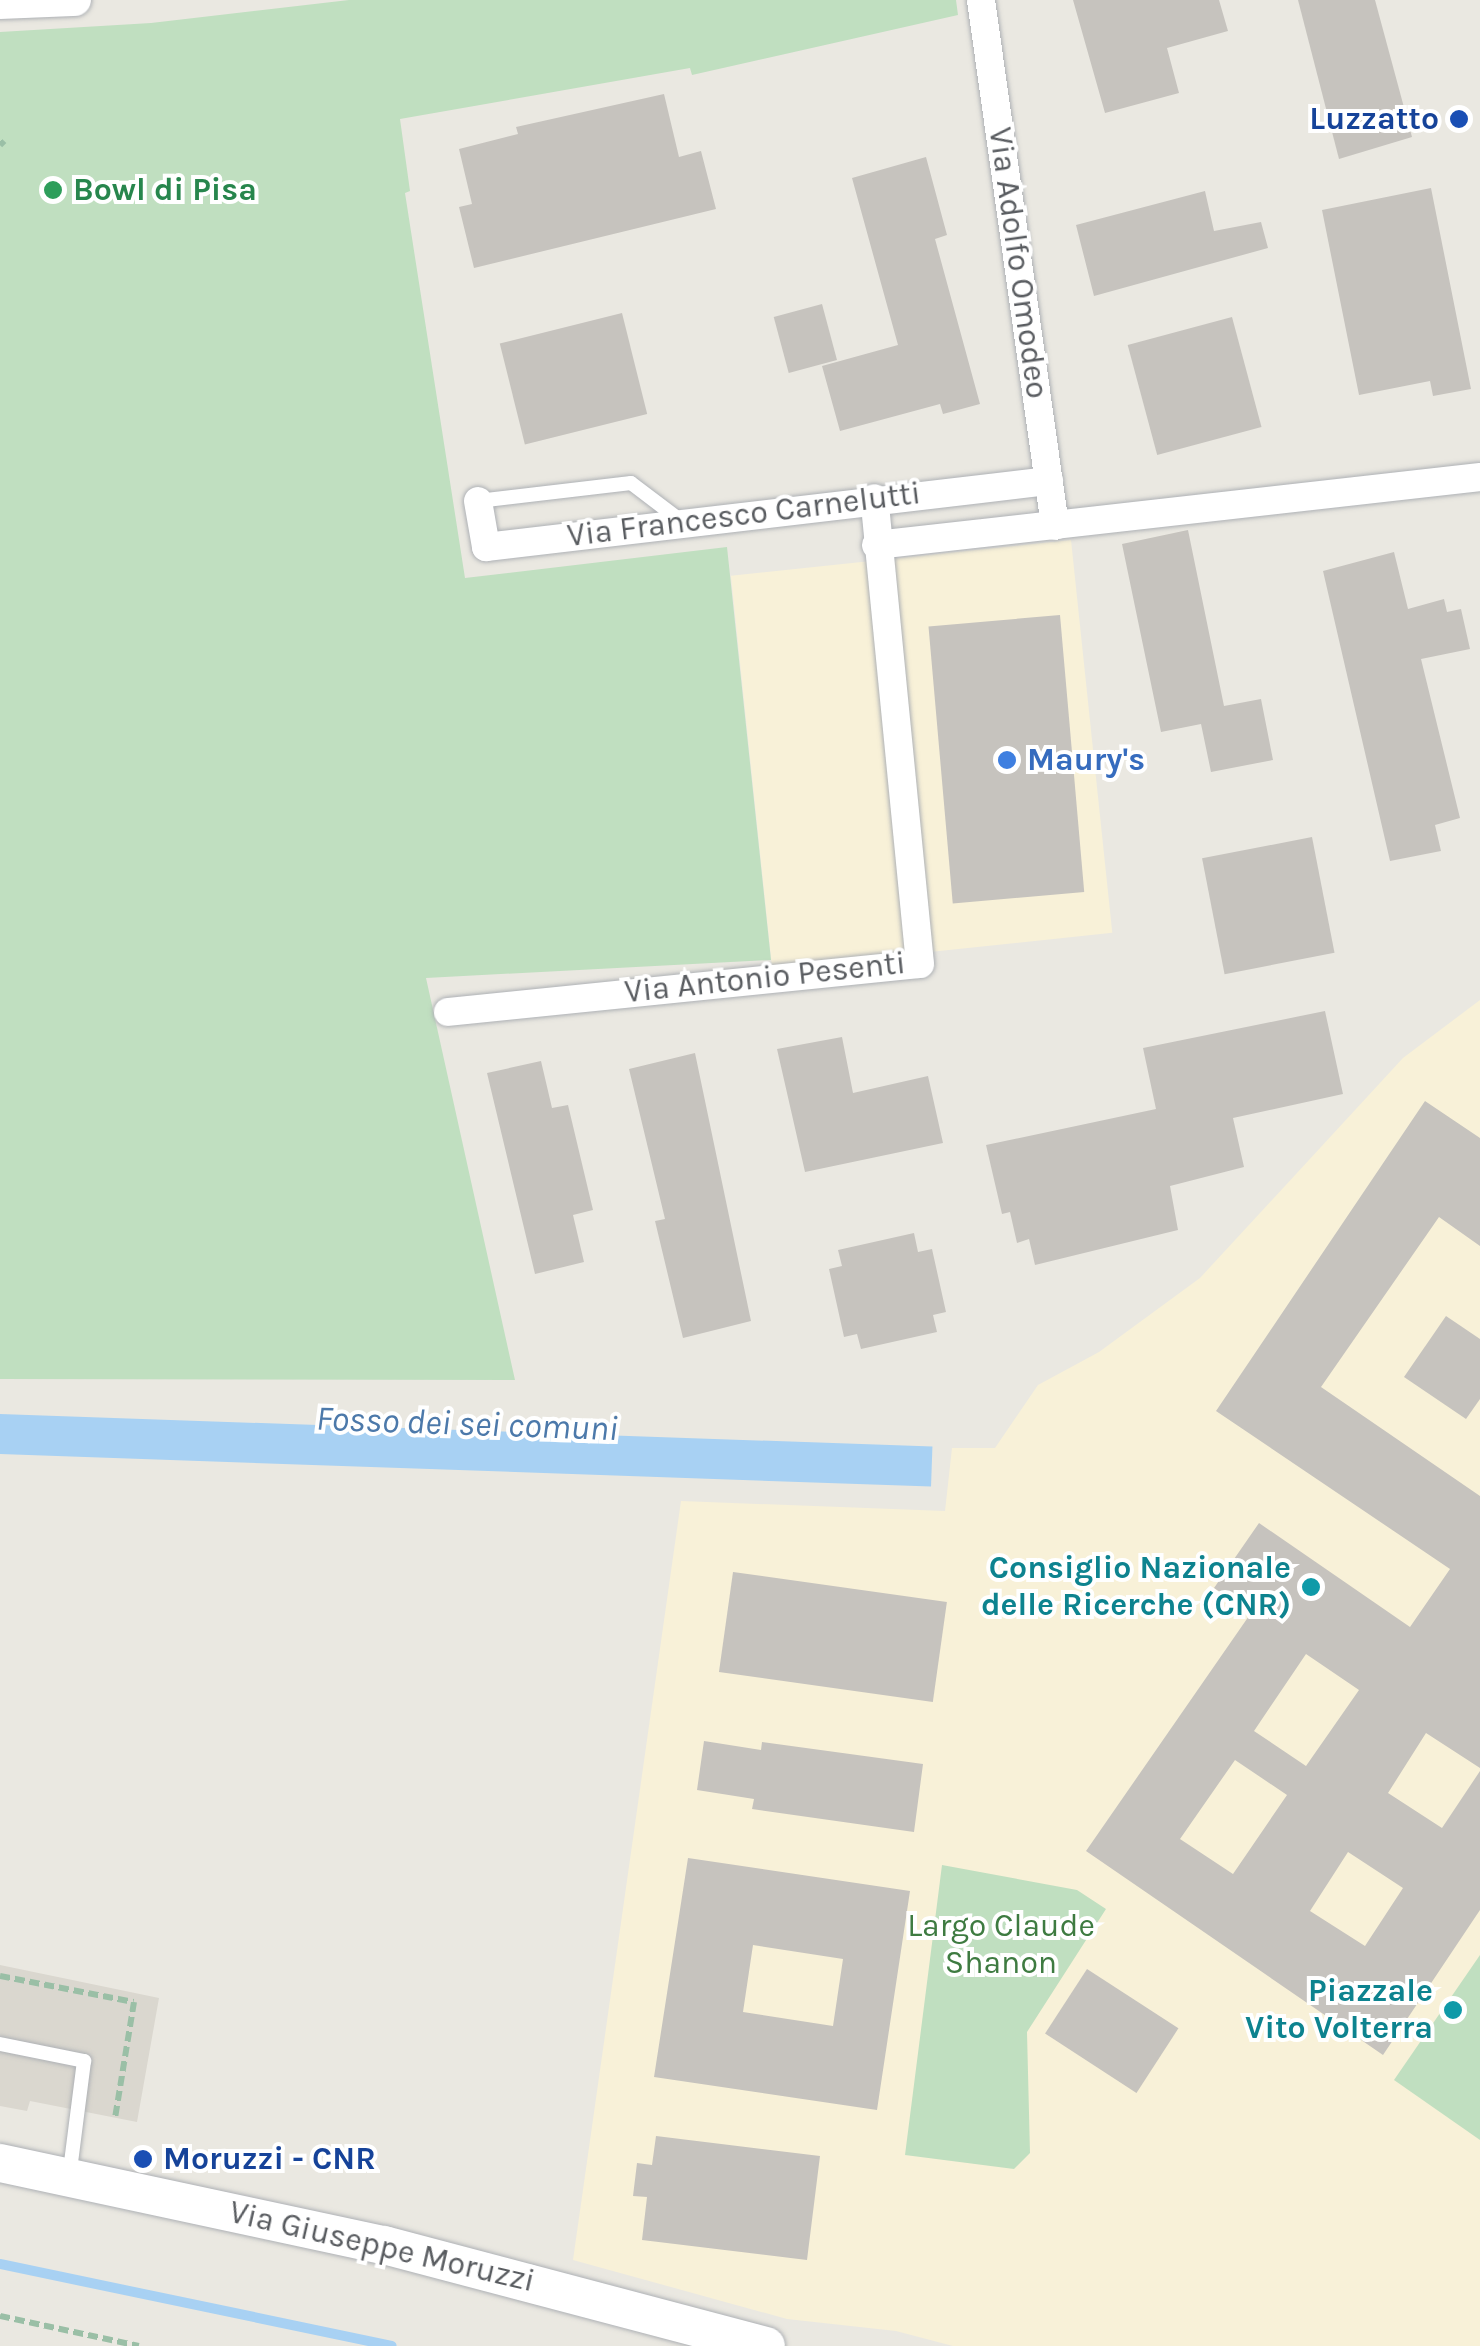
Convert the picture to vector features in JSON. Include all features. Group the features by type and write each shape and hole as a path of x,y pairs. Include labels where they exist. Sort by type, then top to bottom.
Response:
{"main road":[{"name":"Via Giuseppe Moruzzi","path":"0,2163 403,2249 766,2345"}],"street":[{"path":"0,4 75,0"},
{"name":"Via Adolfo Omodeo","path":"981,0 1055,526"},
{"name":"Via Francesco Carnelutti","path":"876,545 1480,476"},
{"name":"Via Francesco Carnelutti","path":"478,501 486,547 680,520 1049,481"},
{"name":"Via Antonio Pesenti","path":"448,1012 920,964 874,498"}],"lane":[{"path":"478,501 632,483 680,520"},
{"path":"0,2044 84,2061 69,2178"}],"path":[{"path":"0,1976 134,2002 115,2118"},
{"path":"0,2316 139,2346"}],"shaded area":[{"path":"1071,540 1112,933 772,969 731,576"},
{"path":"1480,1000 1480,2346 953,2346 896,2331 787,2319 573,2260 681,1501 945,1511 952,1448 995,1448 1038,1385 1099,1352 1200,1278 1403,1058"},
{"path":"0,1965 159,1998 137,2122 30,2101 27,2111 0,2106"}],"green space":[{"path":"349,0 956,0 958,15 692,75 690,68 400,119 410,191 405,193 465,578 727,547 771,960 426,978 515,1380 0,1379 0,32 151,23"},
{"name":"Largo Claude Shanon","path":"942,1865 1077,1890 1106,1909 1027,2032 1030,2153 1014,2169 905,2155"},
{"name":"Piazzale Vito Volterra","path":"1480,1955 1480,2140 1394,2080"}],"water":[{"path":"0,1414 932,1447 931,1487 0,1454"}],"building":[{"path":"1073,0 1219,0 1228,31 1167,48 1179,93 1105,113"},
{"path":"1298,0 1375,0 1412,137 1339,159"},
{"path":"664,94 679,157 701,151 716,209 474,268 459,207 472,204 459,149 518,134 516,127"},
{"path":"926,157 947,235 935,239 980,404 943,414 940,404 840,431 822,366 898,345 852,178"},
{"path":"1431,188 1471,389 1433,396 1430,381 1359,395 1322,210"},
{"path":"1205,191 1214,231 1261,222 1268,248 1094,296 1076,225"},
{"path":"822,304 837,360 789,373 774,317"},
{"path":"622,313 647,414 525,444 500,343"},
{"path":"1232,317 1262,427 1157,455 1128,345"},
{"path":"1188,530 1224,706 1261,699 1273,760 1211,772 1201,724 1161,732 1122,544"},
{"path":"1394,552 1408,609 1444,599 1447,612 1461,609 1470,649 1421,659 1460,818 1435,825 1441,851 1390,861 1323,571"},
{"name":"Maury's","path":"1060,615 1084,892 953,903 929,627"},
{"path":"1312,837 1335,953 1225,974 1202,858"},
{"path":"1325,1011 1343,1094 1233,1118 1244,1167 1170,1186 1178,1230 1035,1265 1029,1239 1017,1243 1010,1212 1002,1214 986,1145 1156,1109 1143,1048"},
{"path":"842,1037 853,1093 928,1076 943,1143 805,1172 777,1049"},
{"path":"695,1053 751,1321 683,1338 655,1221 665,1219 629,1069"},
{"path":"541,1061 552,1108 568,1105 593,1210 573,1215 584,1262 535,1274 487,1073"},
{"name":"Consiglio Nazionale delle Ricerche (CNR)","path":"1425,1101 1480,1138 1480,1246 1439,1217 1321,1387 1480,1496 1480,1768 1426,1733 1388,1793 1442,1828 1480,1771 1480,1910 1383,2055 1086,1851 1251,1613 1214,1588 1259,1523 1410,1627 1450,1569 1216,1411","holes":["1306,1654 1359,1690 1306,1766 1254,1731","1235,1760 1287,1795 1233,1874 1180,1839","1348,1852 1403,1888 1365,1946 1310,1911"]},
{"path":"914,1233 918,1252 932,1249 946,1312 933,1315 937,1332 861,1349 857,1334 844,1337 829,1269 842,1266 838,1250"},
{"path":"1446,1316 1480,1339 1480,1399 1466,1419 1404,1377"},
{"path":"733,1572 947,1602 933,1702 719,1672"},
{"path":"704,1741 761,1750 762,1742 923,1764 914,1832 752,1809 754,1799 697,1790"},
{"path":"688,1858 910,1891 877,2110 654,2077","holes":["753,1945 843,1959 833,2026 743,2012"]},
{"path":"1087,1969 1178,2028 1136,2093 1045,2034"},
{"path":"656,2136 820,2156 807,2260 642,2240 647,2197 633,2196 637,2163 652,2165"}],"waterway":[{"path":"0,2264 391,2346"}],"place":[{"name":"Luzzatto","path":"1459,119"},
{"name":"Bowl di Pisa","path":"53,190"},
{"name":"Maury's","path":"1007,760"},
{"name":"Consiglio Nazionale delle Ricerche (CNR)","path":"1311,1587"},
{"name":"Piazzale Vito Volterra","path":"1453,2010"},
{"name":"Moruzzi - CNR","path":"143,2159"}],"water label":[{"name":"Fosso dei sei comuni","path":"467,1424"}]}
